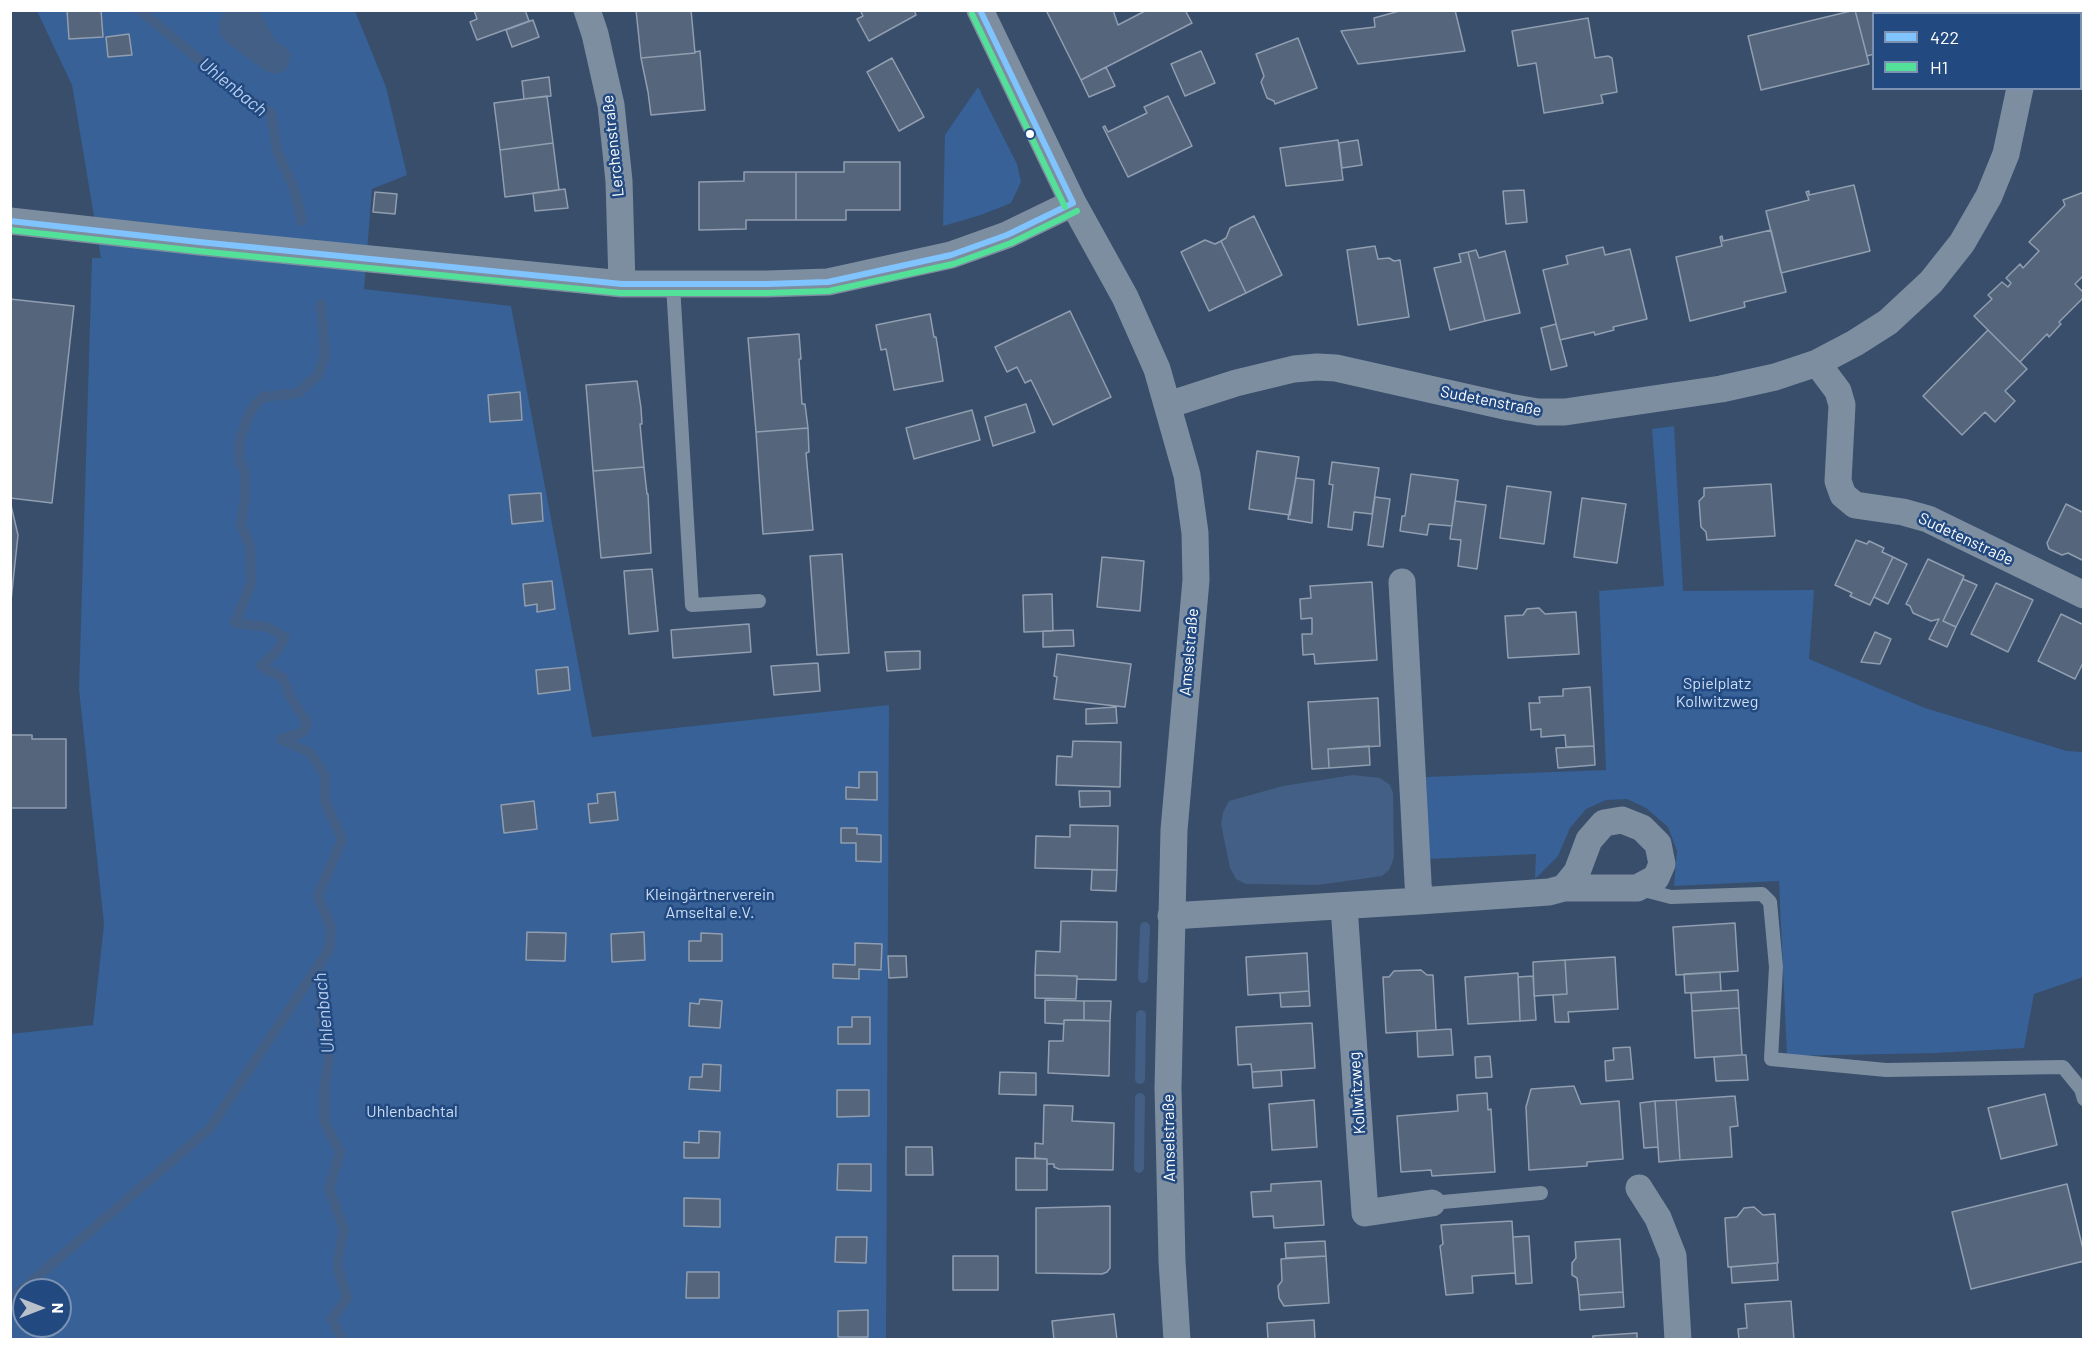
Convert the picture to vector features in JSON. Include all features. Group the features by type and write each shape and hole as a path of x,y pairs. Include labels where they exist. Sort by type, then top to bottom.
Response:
{"street":[{"name":"Lerchenstraße","path":"587,10 595,34 610,105 619,181 622,284"},
{"name":"Amselstraße","path":"980,10 1073,203 1125,297 1157,369 1187,475 1195,532 1196,580 1174,830 1168,1088 1172,1261 1177,1340"},
{"name":"Sudetenstraße","path":"1168,405 1236,383 1294,369 1317,367 1336,368 1509,407 1538,412 1565,412 1721,389 1775,377 1817,363 1888,322 1931,282 1962,243 1989,196 2006,154 2020,90"},
{"path":"10,221 622,284 673,285 828,282 892,269 951,255 1007,235 1073,203"},
{"name":"Sudetenstraße","path":"1817,363 1838,391 1842,405 1838,481 1843,495 1855,505 1903,512 1928,519 2084,595"},
{"path":"1402,582 1419,901"},
{"path":"1171,916 1549,892 1564,888 1637,888 1656,878 1662,864 1658,844 1642,828 1622,820 1604,823 1589,840 1577,872 1564,888"},
{"name":"Kollwitzweg","path":"1344,906 1365,1213 1432,1203"},
{"path":"1639,1188 1658,1218 1673,1256 1677,1340"}],"lane":[{"path":"673,285 693,605 759,601"},
{"path":"1637,888 1671,897 1762,894 1770,902 1776,967 1772,1059 1886,1070 2063,1068 2081,1089 2084,1099"},
{"path":"1432,1203 1541,1193"}],"green space":[{"path":"37,11 355,11 386,87 407,175 372,189 364,289 511,306 592,737 889,705 886,1339 11,1339 10,1034 93,1025 104,924 79,689 92,258 101,258 72,85"},
{"path":"978,87 1017,164 1021,182 1011,203 943,226 945,135"},
{"name":"Spielplatz Kollwitzweg","path":"1674,426 1683,591 1814,590 1809,659 1925,708 2067,751 2083,752 2083,977 2034,994 2024,1048 1936,1053 1787,1056 1779,881 1674,886 1677,851 1668,827 1646,808 1627,799 1606,800 1586,809 1570,828 1558,856 1535,879 1536,854 1429,859 1426,777 1606,770 1599,591 1664,586 1652,429"}],"shaded area":[{"path":"224,10 260,11 276,41 287,48 291,55 287,69 276,74 267,72 226,42 220,34 219,24"},
{"path":"1353,775 1380,778 1390,785 1393,793 1394,858 1389,870 1382,876 1318,885 1246,884 1236,879 1230,868 1221,824 1223,812 1229,801 1283,786"}],"building":[{"path":"67,10 101,10 103,37 69,39"},
{"path":"474,10 525,10 529,21 477,40 470,22 477,19"},
{"path":"636,10 691,10 695,53 641,58"},
{"path":"860,10 914,10 916,15 869,41 857,19 863,16"},
{"path":"1046,10 1113,10 1118,25 1147,10 1185,10 1192,23 1081,80"},
{"path":"1403,10 1455,10 1465,51 1358,64 1341,31 1375,27 1374,18"},
{"path":"1855,10 1869,64 1761,90 1748,36"},
{"path":"1855,10 1970,10 1970,12 1872,12 1872,55 1867,56"},
{"path":"1588,18 1595,58 1608,56 1612,58 1617,92 1601,95 1603,103 1544,113 1536,63 1518,66 1512,31"},
{"path":"533,20 539,37 512,47 506,30"},
{"path":"129,34 132,55 108,57 106,37"},
{"path":"1298,38 1317,88 1275,104 1267,98 1261,82 1264,76 1256,54"},
{"path":"700,51 705,110 651,115 641,58"},
{"path":"1201,51 1215,83 1185,96 1171,64"},
{"path":"892,58 924,117 899,131 867,72"},
{"path":"1106,67 1115,86 1089,97 1081,80"},
{"path":"549,77 551,96 524,99 522,81"},
{"path":"547,96 553,143 500,150 494,103"},
{"path":"1168,96 1192,146 1128,177 1103,127 1105,126 1108,132 1147,113 1144,107"},
{"path":"1338,140 1343,180 1286,186 1280,148"},
{"path":"1358,140 1362,165 1342,168 1339,143"},
{"path":"553,143 559,190 505,197 500,150"},
{"path":"844,162 900,162 900,210 846,210 846,220 796,220 796,172 844,172"},
{"path":"744,172 796,172 796,220 746,220 746,229 699,230 699,182 744,181"},
{"path":"1854,185 1870,251 1781,273 1766,211 1809,200 1806,192 1809,191 1809,195"},
{"path":"565,189 568,208 535,211 533,193"},
{"path":"1524,190 1527,222 1506,224 1503,191"},
{"path":"375,192 397,194 395,214 373,212"},
{"path":"2084,192 2084,275 2075,284 2084,293 2084,297 2059,322 2061,324 2049,337 2047,334 2020,362 1974,316 1992,299 1988,295 2002,282 2008,287 2011,283 2006,278 2020,264 2023,268 2039,251 2029,242 2065,205 2063,200"},
{"path":"1254,216 1282,275 1246,293 1221,241 1226,238 1230,228"},
{"path":"1771,230 1786,292 1744,302 1745,307 1690,321 1676,257 1722,246 1720,237 1722,236 1723,241"},
{"path":"1205,240 1215,244 1221,241 1246,293 1209,311 1181,252"},
{"path":"1375,246 1378,259 1400,260 1409,317 1358,325 1347,250"},
{"path":"1603,247 1605,255 1630,249 1647,319 1613,327 1614,330 1595,335 1594,332 1560,340 1543,270 1568,264 1566,256"},
{"path":"1476,250 1479,258 1505,251 1520,313 1485,321 1468,252"},
{"path":"1468,252 1485,321 1450,330 1434,268 1461,262 1459,254"},
{"path":"10,299 74,306 52,503 10,498"},
{"path":"1070,311 1111,397 1053,425 1031,380 1025,383 1017,367 1007,372 995,347"},
{"path":"930,314 943,381 894,390 886,349 881,350 876,325"},
{"path":"1556,324 1567,366 1551,370 1541,328"},
{"path":"1988,330 2027,369 2005,391 2015,401 1995,422 1985,412 1962,435 1923,396"},
{"path":"799,334 802,404 805,404 808,428 756,432 748,338"},
{"path":"637,381 644,467 593,471 586,385"},
{"path":"520,392 522,420 490,422 488,395"},
{"path":"1026,404 1035,432 993,446 985,417"},
{"path":"972,410 980,440 914,459 906,428"},
{"path":"808,428 809,452 806,453 813,530 763,534 756,432"},
{"path":"1257,451 1299,457 1290,515 1249,509"},
{"path":"1332,462 1379,468 1372,514 1354,512 1352,530 1328,527 1333,485 1329,484"},
{"path":"644,467 651,553 601,558 593,471"},
{"path":"1411,474 1458,480 1452,526 1429,524 1427,535 1400,531 1402,516 1405,516"},
{"path":"1296,478 1314,480 1312,523 1288,519"},
{"path":"1771,484 1775,536 1707,540 1706,532 1701,527 1699,501 1704,496 1704,488"},
{"path":"1507,486 1551,492 1544,544 1500,538"},
{"path":"541,493 543,521 512,524 509,495"},
{"path":"1375,497 1390,499 1383,547 1368,545"},
{"path":"1582,498 1626,504 1617,563 1574,557"},
{"path":"10,501 18,535 10,610"},
{"path":"1455,501 1486,505 1477,569 1458,566 1461,540 1450,539"},
{"path":"2066,504 2084,513 2084,561 2068,553 2062,555 2049,549 2047,543"},
{"path":"1856,540 1867,544 1869,541 1884,548 1882,552 1893,557 1870,605 1850,596 1852,593 1835,585"},
{"path":"842,554 849,653 817,655 810,556"},
{"path":"1102,557 1144,561 1140,611 1097,607"},
{"path":"1893,557 1907,564 1888,604 1874,597"},
{"path":"1928,559 1964,576 1943,621 1956,627 1947,647 1929,639 1939,619 1931,621 1913,613 1910,606 1906,604"},
{"path":"652,569 658,631 629,634 624,571"},
{"path":"1963,579 1977,585 1956,627 1943,621"},
{"path":"552,581 555,609 537,612 537,604 525,606 523,584"},
{"path":"1372,582 1377,660 1315,664 1314,654 1303,655 1302,634 1312,634 1312,618 1301,619 1300,599 1311,598 1310,586"},
{"path":"1996,583 2033,600 2008,652 1971,634"},
{"path":"1052,594 1053,631 1024,632 1023,595"},
{"path":"1539,608 1545,614 1576,612 1579,654 1508,658 1505,616 1523,615 1527,609"},
{"path":"2061,614 2084,625 2084,661 2075,679 2038,661"},
{"path":"749,624 751,652 673,658 671,630"},
{"path":"1073,630 1074,646 1043,647 1043,631"},
{"path":"1875,632 1891,639 1880,664 1861,662"},
{"path":"920,651 920,669 887,671 885,652"},
{"path":"1057,654 1131,664 1125,707 1054,699"},
{"path":"818,663 820,691 774,695 771,666"},
{"path":"568,667 570,690 538,694 536,670"},
{"path":"1590,687 1594,746 1566,747 1565,735 1541,737 1541,729 1531,730 1529,703 1540,703 1539,697 1563,696 1563,689"},
{"path":"1378,698 1380,746 1328,749 1329,768 1312,769 1308,702"},
{"path":"1116,707 1117,723 1086,724 1086,709"},
{"path":"10,735 32,735 32,739 66,739 66,808 10,808"},
{"path":"1073,741 1121,742 1120,787 1056,785 1057,756 1072,757"},
{"path":"1369,746 1370,765 1329,768 1328,749"},
{"path":"1594,746 1595,765 1558,768 1556,748"},
{"path":"859,772 877,772 877,800 846,799 846,787 859,788"},
{"path":"1079,791 1110,791 1110,806 1080,807"},
{"path":"615,792 618,820 590,823 588,804 598,803 597,794"},
{"path":"534,801 537,829 504,833 501,805"},
{"path":"1070,825 1118,826 1117,870 1035,868 1036,836 1070,837"},
{"path":"841,828 857,828 857,834 881,835 881,862 856,861 856,843 841,843"},
{"path":"1092,870 1117,870 1116,891 1091,890"},
{"path":"1061,921 1117,922 1116,980 1035,975 1036,951 1060,952"},
{"path":"1735,923 1738,971 1676,975 1673,927"},
{"path":"527,932 566,933 565,961 526,960"},
{"path":"644,932 645,960 612,962 611,934"},
{"path":"701,933 722,934 722,961 689,961 689,941 701,941"},
{"path":"855,943 882,944 881,970 859,969 859,979 833,978 833,964 855,965"},
{"path":"1307,953 1309,991 1248,995 1246,957"},
{"path":"888,956 906,956 907,977 889,978"},
{"path":"1615,957 1618,1009 1568,1012 1569,1022 1555,1022 1553,995 1567,994 1565,960"},
{"path":"1565,960 1567,994 1534,996 1533,962"},
{"path":"1421,970 1427,975 1433,975 1436,1030 1386,1033 1383,977 1389,977 1394,971"},
{"path":"1720,972 1721,991 1685,993 1684,974"},
{"path":"1518,973 1520,1021 1468,1024 1465,977"},
{"path":"1035,975 1077,976 1076,999 1035,998"},
{"path":"1533,976 1536,1020 1520,1021 1518,977"},
{"path":"1738,990 1739,1008 1692,1011 1691,993"},
{"path":"1309,991 1310,1006 1281,1007 1280,993"},
{"path":"700,999 722,1001 720,1028 689,1026 690,1003 699,1004"},
{"path":"1045,1000 1084,1001 1084,1020 1064,1020 1064,1024 1045,1023"},
{"path":"1084,1001 1111,1001 1110,1021 1084,1020"},
{"path":"1739,1008 1742,1055 1695,1058 1692,1011"},
{"path":"852,1017 870,1017 870,1044 838,1044 838,1027 852,1027"},
{"path":"1064,1020 1110,1021 1109,1076 1048,1073 1049,1041 1063,1041"},
{"path":"1312,1023 1315,1068 1252,1072 1251,1064 1238,1065 1236,1027"},
{"path":"1451,1029 1453,1055 1418,1057 1417,1031"},
{"path":"1630,1047 1633,1079 1606,1081 1605,1061 1614,1060 1613,1048"},
{"path":"1746,1055 1748,1080 1716,1081 1714,1057"},
{"path":"1490,1056 1492,1077 1476,1078 1475,1057"},
{"path":"703,1064 721,1065 720,1091 689,1089 690,1077 702,1077"},
{"path":"1281,1070 1282,1086 1253,1088 1252,1072"},
{"path":"1000,1072 1036,1073 1036,1095 999,1094"},
{"path":"1574,1086 1581,1104 1619,1101 1623,1159 1587,1162 1587,1166 1529,1170 1526,1107 1531,1089"},
{"path":"837,1090 869,1090 869,1116 837,1117"},
{"path":"1487,1093 1488,1110 1491,1109 1495,1172 1432,1176 1431,1170 1401,1172 1397,1116 1458,1111 1457,1095"},
{"path":"2045,1094 2057,1145 2001,1159 1988,1108"},
{"path":"1735,1096 1738,1126 1730,1127 1732,1157 1680,1160 1676,1100"},
{"path":"1314,1100 1317,1147 1272,1150 1269,1104"},
{"path":"1676,1100 1680,1160 1659,1162 1655,1101"},
{"path":"1655,1101 1658,1147 1644,1148 1640,1103"},
{"path":"1044,1105 1073,1106 1072,1121 1114,1123 1113,1170 1059,1169 1054,1167 1054,1164 1047,1164 1047,1159 1035,1158 1035,1143 1043,1144"},
{"path":"699,1131 720,1132 719,1158 684,1158 684,1142 699,1143"},
{"path":"906,1147 932,1147 933,1175 906,1175"},
{"path":"1016,1158 1047,1159 1047,1190 1016,1190"},
{"path":"838,1164 871,1164 871,1191 837,1190"},
{"path":"1321,1181 1324,1225 1274,1228 1273,1216 1253,1217 1251,1192 1271,1191 1271,1184"},
{"path":"2067,1184 2084,1261 1971,1289 1952,1212"},
{"path":"684,1198 720,1199 720,1227 684,1226"},
{"path":"1110,1206 1110,1268 1107,1272 1102,1274 1036,1273 1036,1208"},
{"path":"1754,1207 1763,1215 1775,1214 1778,1263 1728,1267 1725,1218 1737,1217 1744,1208"},
{"path":"1512,1221 1515,1273 1472,1276 1473,1293 1446,1295 1440,1246 1443,1244 1441,1225"},
{"path":"1529,1236 1532,1283 1516,1284 1513,1237"},
{"path":"836,1237 867,1237 866,1263 835,1262"},
{"path":"1620,1239 1623,1292 1579,1295 1577,1278 1572,1275 1572,1263 1576,1258 1575,1242"},
{"path":"1325,1241 1326,1256 1286,1258 1285,1243"},
{"path":"953,1256 998,1256 998,1290 953,1290"},
{"path":"1326,1256 1329,1303 1284,1306 1279,1298 1278,1286 1282,1281 1281,1259"},
{"path":"1777,1263 1778,1280 1732,1283 1731,1267"},
{"path":"687,1272 719,1272 719,1298 686,1298"},
{"path":"1623,1292 1624,1307 1580,1310 1579,1295"},
{"path":"1791,1301 1794,1340 1739,1340 1738,1329 1747,1328 1745,1304"},
{"path":"868,1310 868,1337 838,1337 838,1311"},
{"path":"1114,1314 1117,1340 1054,1340 1052,1321"},
{"path":"1314,1320 1315,1340 1268,1340 1267,1323"},
{"path":"1637,1333 1637,1340 1593,1340 1593,1336"}],"waterway":[{"name":"Uhlenbach","path":"140,10 235,90 271,113 277,151 294,189 302,221"},
{"name":"Uhlenbach","path":"321,304 325,355 318,375 298,393 263,397 253,407 239,444 239,458 245,472 245,497 241,524 250,546 251,583 235,623 267,627 285,637 277,651 261,666 283,678 290,697 307,722 303,732 281,739 310,753 325,775 325,801 342,839 318,896 331,928 329,949 319,965 322,1024 329,1058 324,1088 324,1121 340,1152 329,1189 344,1229 337,1265 347,1298 332,1319 342,1340"},
{"path":"1143,978 1145,927"},
{"path":"10,1300 210,1128 319,965"},
{"path":"1140,1079 1141,1015"},
{"path":"1139,1168 1140,1098"}],"transit line":[{"name":"422","path":"980,10 1073,203"},
{"name":"H1","path":"972,14 1065,207"},
{"name":"422","path":"10,221 622,284 767,284 828,282 951,255 1007,235 1073,203"},
{"name":"H1","path":"10,230 621,293 767,293 829,291 953,264 1011,243 1077,211"}],"park label":[{"name":"Kleingärtnerverein Amseltal e.V.","path":"710,904"},
{"name":"Uhlenbachtal","path":"412,1112"}]}
